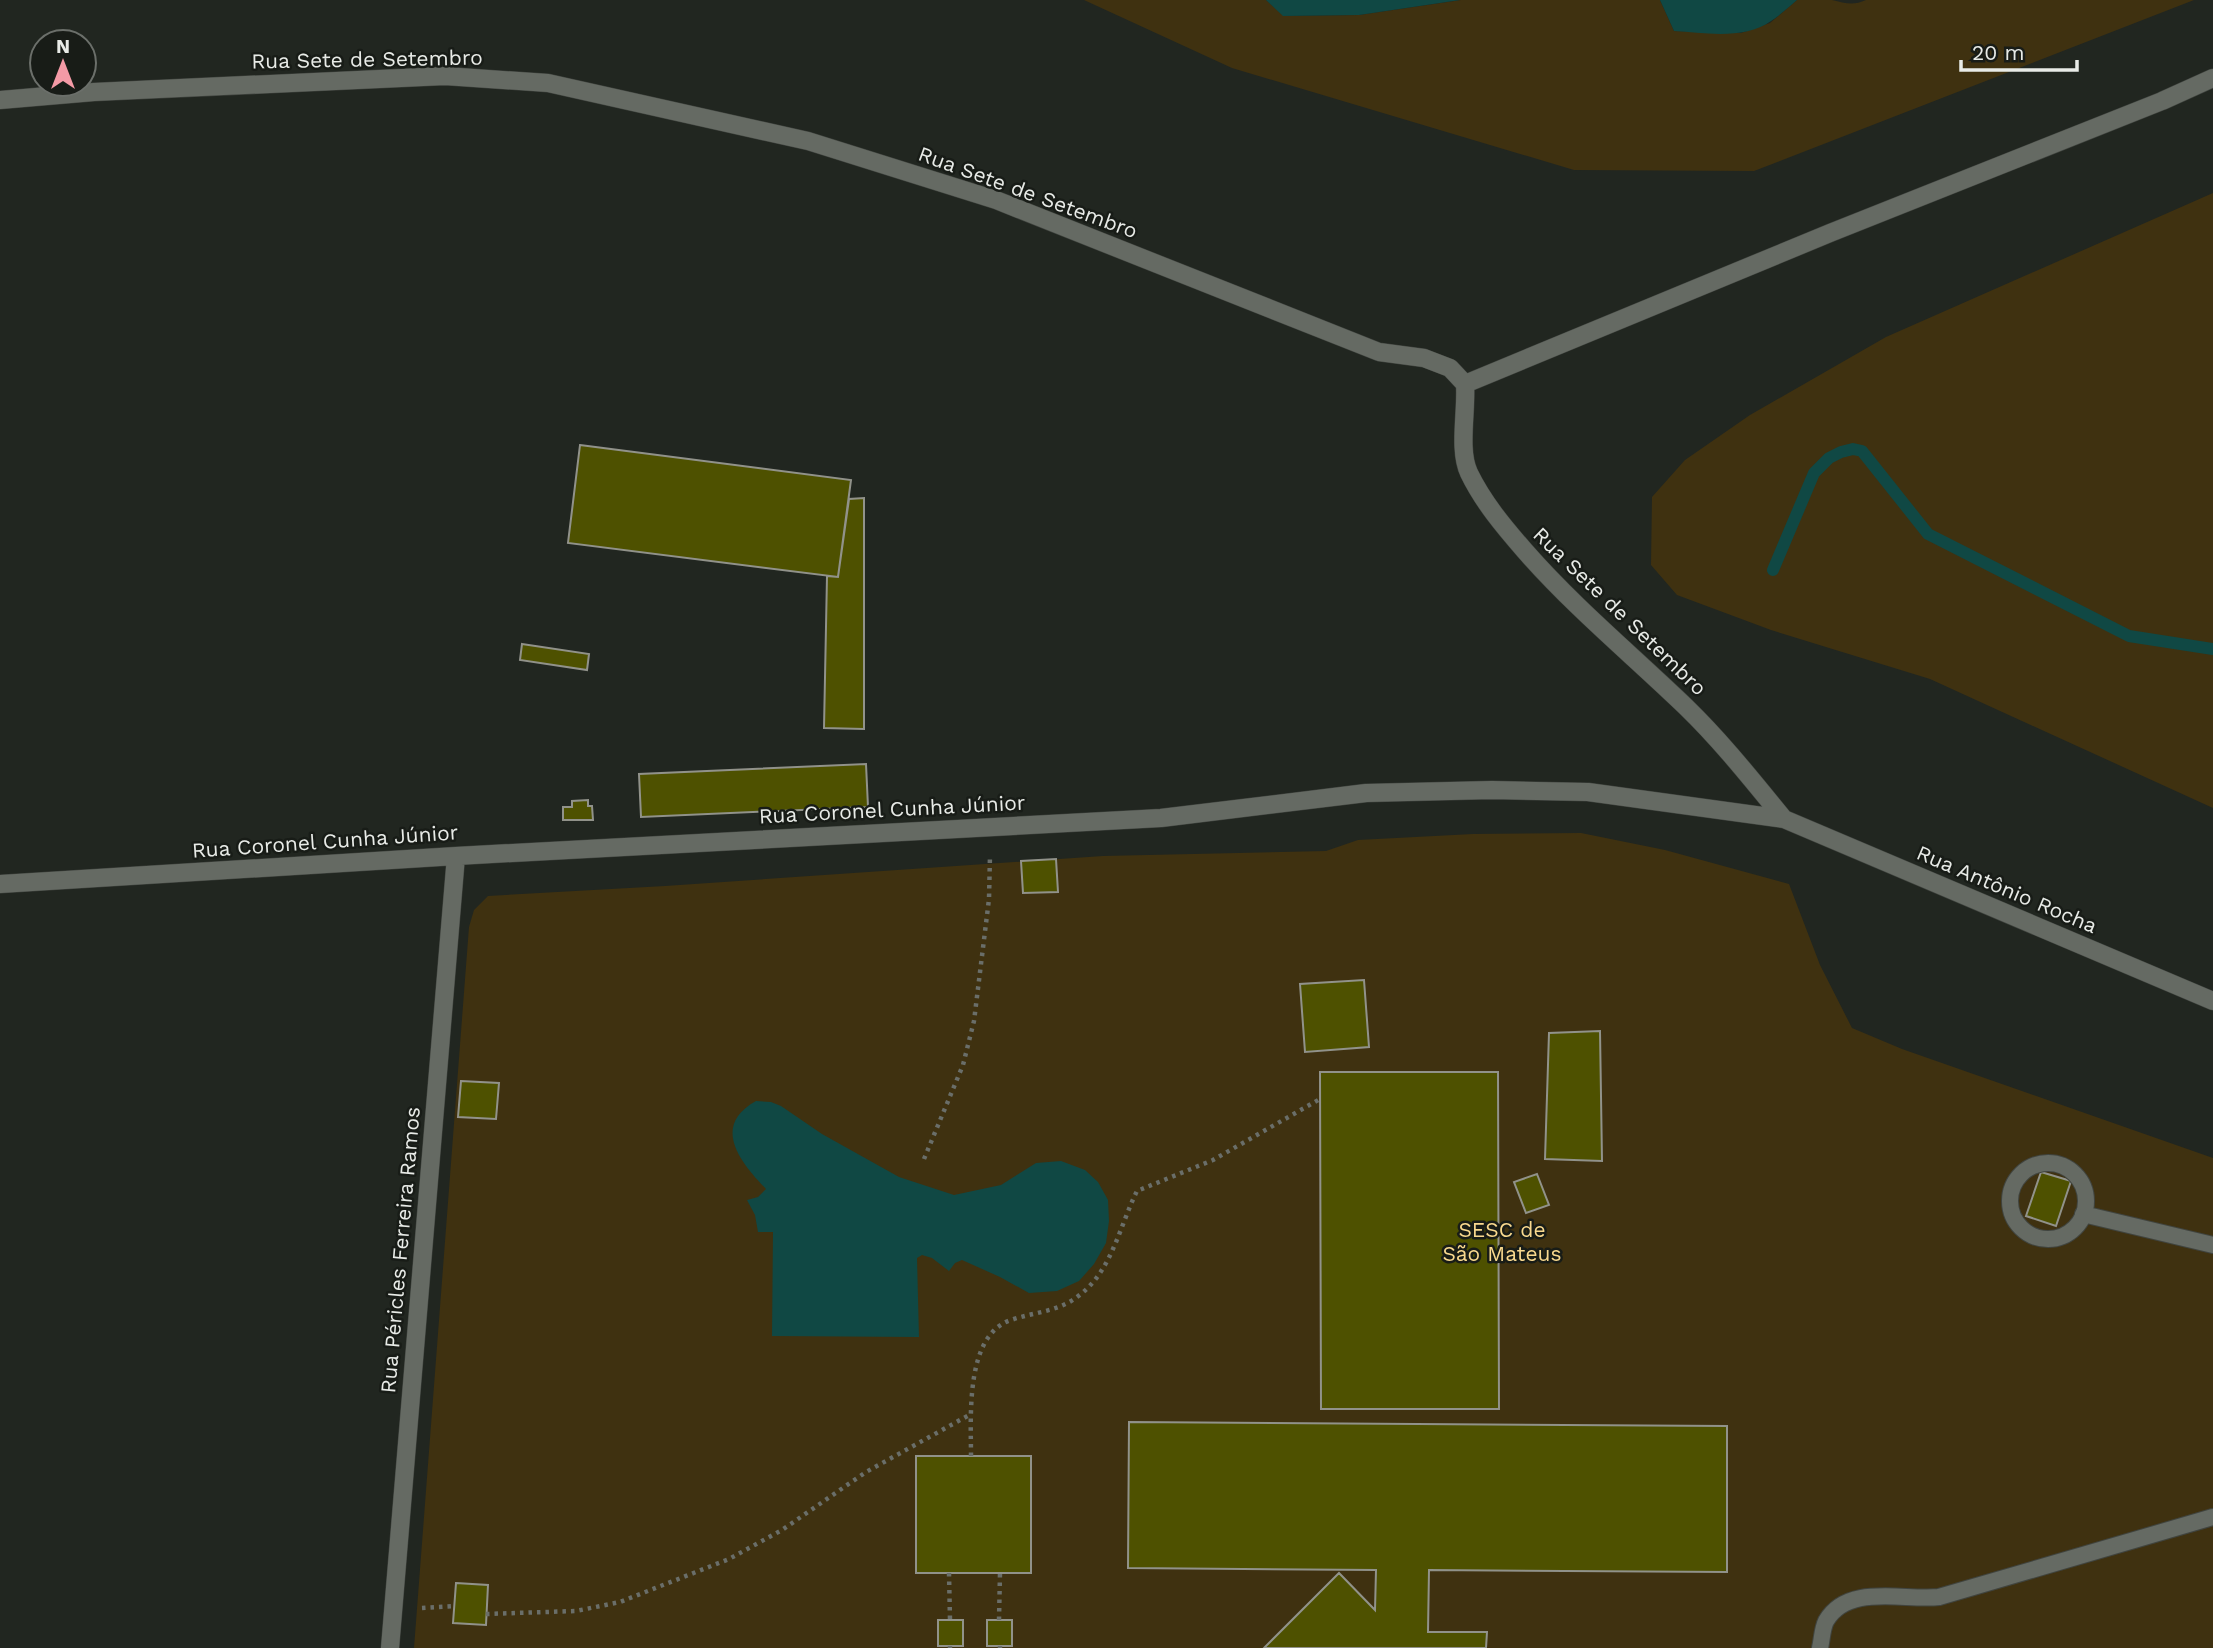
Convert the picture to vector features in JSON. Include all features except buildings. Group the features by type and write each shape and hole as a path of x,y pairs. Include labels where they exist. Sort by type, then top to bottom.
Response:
{"street":[{"name":"Rua Sete de Setembro","path":"0,100 94,92 446,76 548,83 808,141 996,200 1379,352 1424,358 1450,368 1465,384 1467,408 1462,445 1468,472 1497,519 1555,584 1731,753 1784,819"},
{"path":"1465,384 2213,78"},
{"name":"Rua Coronel Cunha Júnior","path":"0,884 1161,818 1366,793 1478,790 1588,792 1784,819"},
{"name":"Rua Antônio Rocha","path":"1784,819 2213,1001"},
{"name":"Rua Péricles Ferreira Ramos","path":"390,1648 456,856"}],"lane":[{"path":"2049,1163 2061,1166 2072,1172 2080,1182 2085,1194 2083,1214 2074,1229 2063,1236 2038,1238 2027,1233 2011,1213 2011,1189 2026,1170 2049,1163"},
{"path":"2083,1214 2213,1245"},
{"path":"1820,1648 1826,1622 1838,1608 1854,1600 1880,1595 1939,1597 2213,1517"}],"path":[{"path":"924,1159 963,1065 974,1021 989,899 989,864"},
{"path":"971,1455 974,1377 981,1349 992,1332 1010,1320 1055,1309 1077,1298 1096,1280 1119,1240 1127,1211 1137,1191 1213,1160 1320,1098"},
{"path":"486,1614 537,1614 587,1609 620,1602 719,1563 782,1530 866,1472 971,1414"},
{"path":"949,1573 950,1620"},
{"path":"999,1620 1000,1573"}],"green space":[{"path":"1084,0 1266,0 1284,16 1359,15 1461,0 1660,0 1674,31 1741,33 1770,23 1797,0 1853,3 1866,0 2194,0 1754,171 1574,170 1232,68"},
{"path":"2213,193 2213,808 1930,679 1771,630 1677,595 1651,565 1652,497 1685,460 1750,415 1886,337"},
{"name":"SESC de São Mateus","path":"1581,833 1665,850 1789,884 1820,965 1852,1028 1902,1049 2213,1158 2213,1648 414,1648 469,927 474,910 488,896 1103,856 1326,851 1358,840 1473,834"}],"water":[{"path":"1266,0 1460,0 1359,15 1283,16"},
{"path":"1660,0 1797,0 1761,27 1737,33 1711,34 1674,31"},
{"path":"756,1101 781,1106 822,1134 899,1177 954,1195 1001,1185 1036,1163 1061,1161 1085,1170 1098,1182 1108,1200 1106,1243 1094,1264 1079,1281 1057,1291 1029,1293 962,1260 955,1263 949,1271 932,1258 922,1255 917,1258 919,1337 772,1336 773,1232 758,1232 755,1215 747,1200 758,1197 766,1189 740,1156 734,1144 733,1133 735,1122 742,1111"}],"waterway":[{"path":"1773,570 1814,473 1829,458 1853,449 1862,451 1928,534 2129,636 2213,649"}]}
